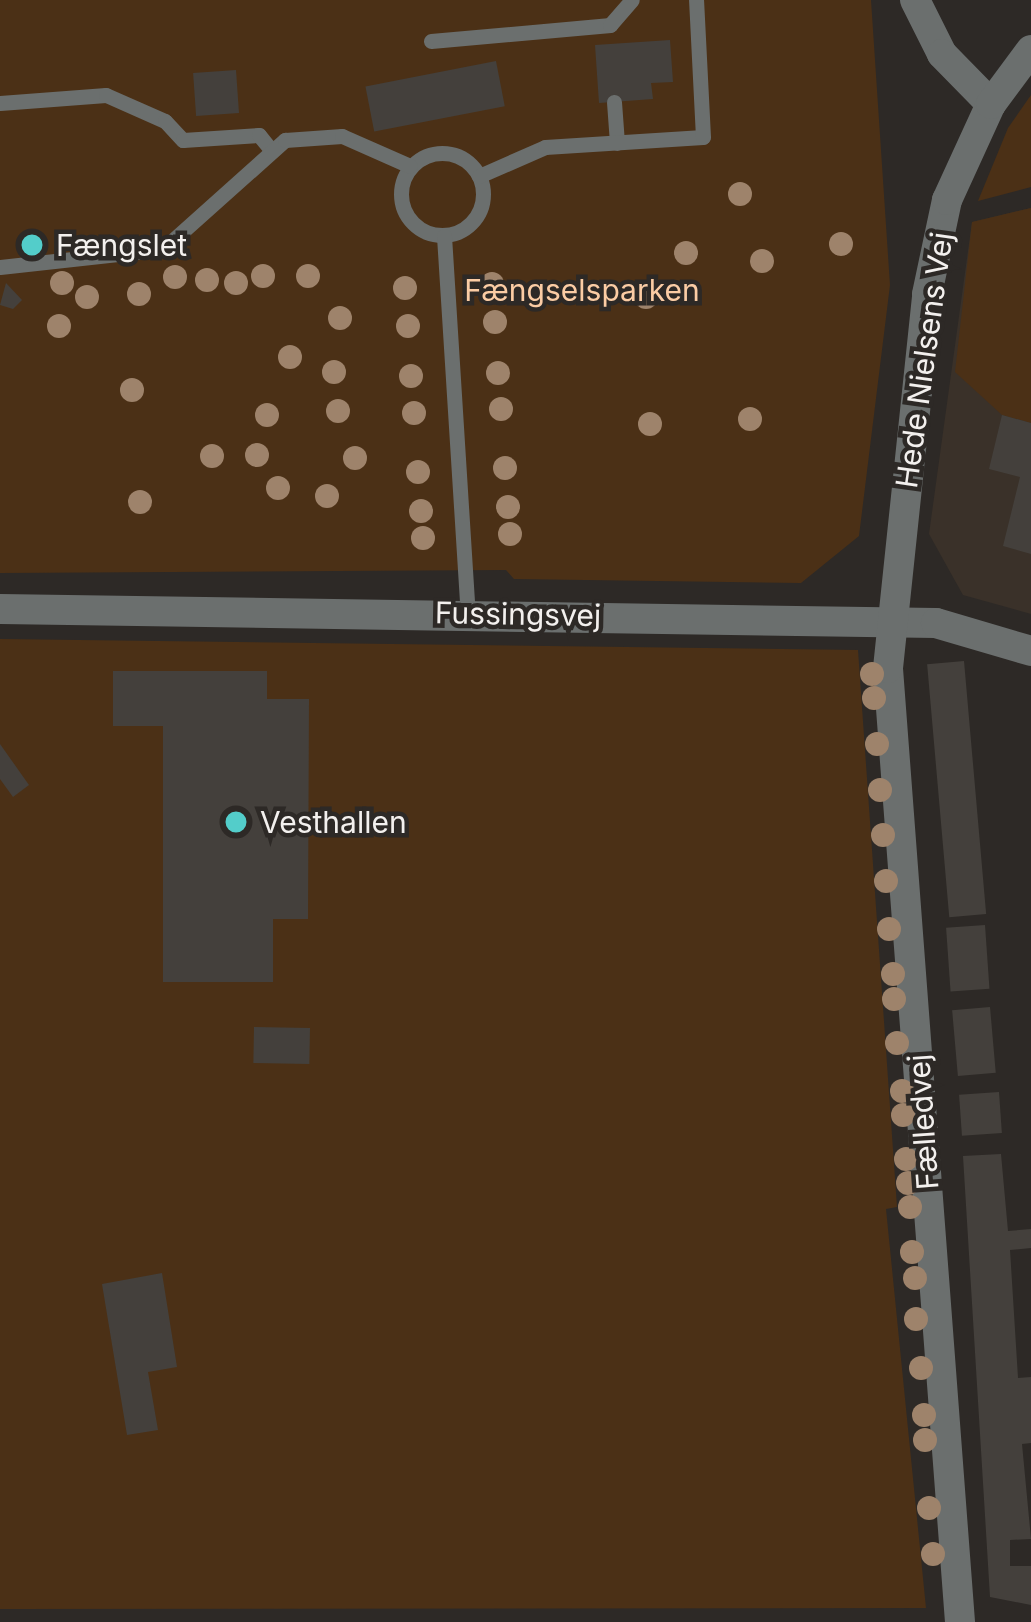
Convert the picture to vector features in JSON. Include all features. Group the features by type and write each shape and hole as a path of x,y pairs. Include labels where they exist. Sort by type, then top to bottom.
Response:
{"street":[{"path":"915,0 942,53 991,104"},
{"name":"Hede Nielsens Vej","path":"892,622 927,293 947,200 991,104 1031,50"},
{"name":"Fussingsvej","path":"0,609 936,623 1031,651"},
{"name":"Fælledvej","path":"892,622 888,668 960,1622"}],"lane":[{"path":"610,44 610,25 632,0"},
{"path":"479,176 545,147 703,137 696,0"},
{"path":"431,41 610,25"},
{"path":"0,103 106,95 182,140 259,135 268,146"},
{"path":"614,102 616,142"},
{"path":"0,267 163,249 268,146 342,136 410,166 455,154 479,176 481,208 444,236"},
{"path":"410,166 404,212 444,236"},
{"path":"444,236 468,613"}],"shaded area":[{"path":"1031,208 1031,614 963,595 929,534 972,222"}],"green space":[{"name":"Fængselsparken","path":"0,0 871,0 890,285 859,536 801,583 514,579 506,570 0,573"},
{"path":"1031,95 1031,187 978,201 1008,128"},
{"path":"1031,208 1031,423 1002,415 955,372 972,222"},
{"path":"0,639 858,650 897,1207 886,1209 926,1608 0,1609"}],"building":[{"path":"670,40 673,82 651,83 653,99 599,103 595,45"},
{"path":"496,61 505,106 374,132 365,86"},
{"path":"236,70 239,113 196,116 193,73"},
{"path":"6,283 22,300 13,309 0,305"},
{"path":"1002,415 1031,423 1031,554 1003,546 1020,477 989,469"},
{"path":"964,661 986,914 949,917 927,664"},
{"name":"Vesthallen","path":"113,671 267,671 267,699 309,699 308,919 273,919 273,982 163,982 163,726 113,726"},
{"path":"0,744 29,785 13,797 0,779"},
{"path":"985,925 989,989 951,992 946,928"},
{"path":"990,1007 996,1073 958,1076 952,1010"},
{"path":"254,1027 310,1028 309,1064 253,1063"},
{"path":"999,1092 1002,1133 962,1136 959,1095"},
{"path":"1001,1154 1008,1231 1031,1229 1031,1248 1010,1250 1018,1378 1031,1377 1031,1443 1022,1444 1031,1539 1010,1540 1010,1566 1031,1566 1031,1605 990,1597 963,1156"},
{"path":"162,1273 177,1367 148,1372 158,1430 127,1435 102,1284"}],"place":[{"name":"Fængslet","path":"32,245"},
{"name":"Vesthallen","path":"236,822"}]}
